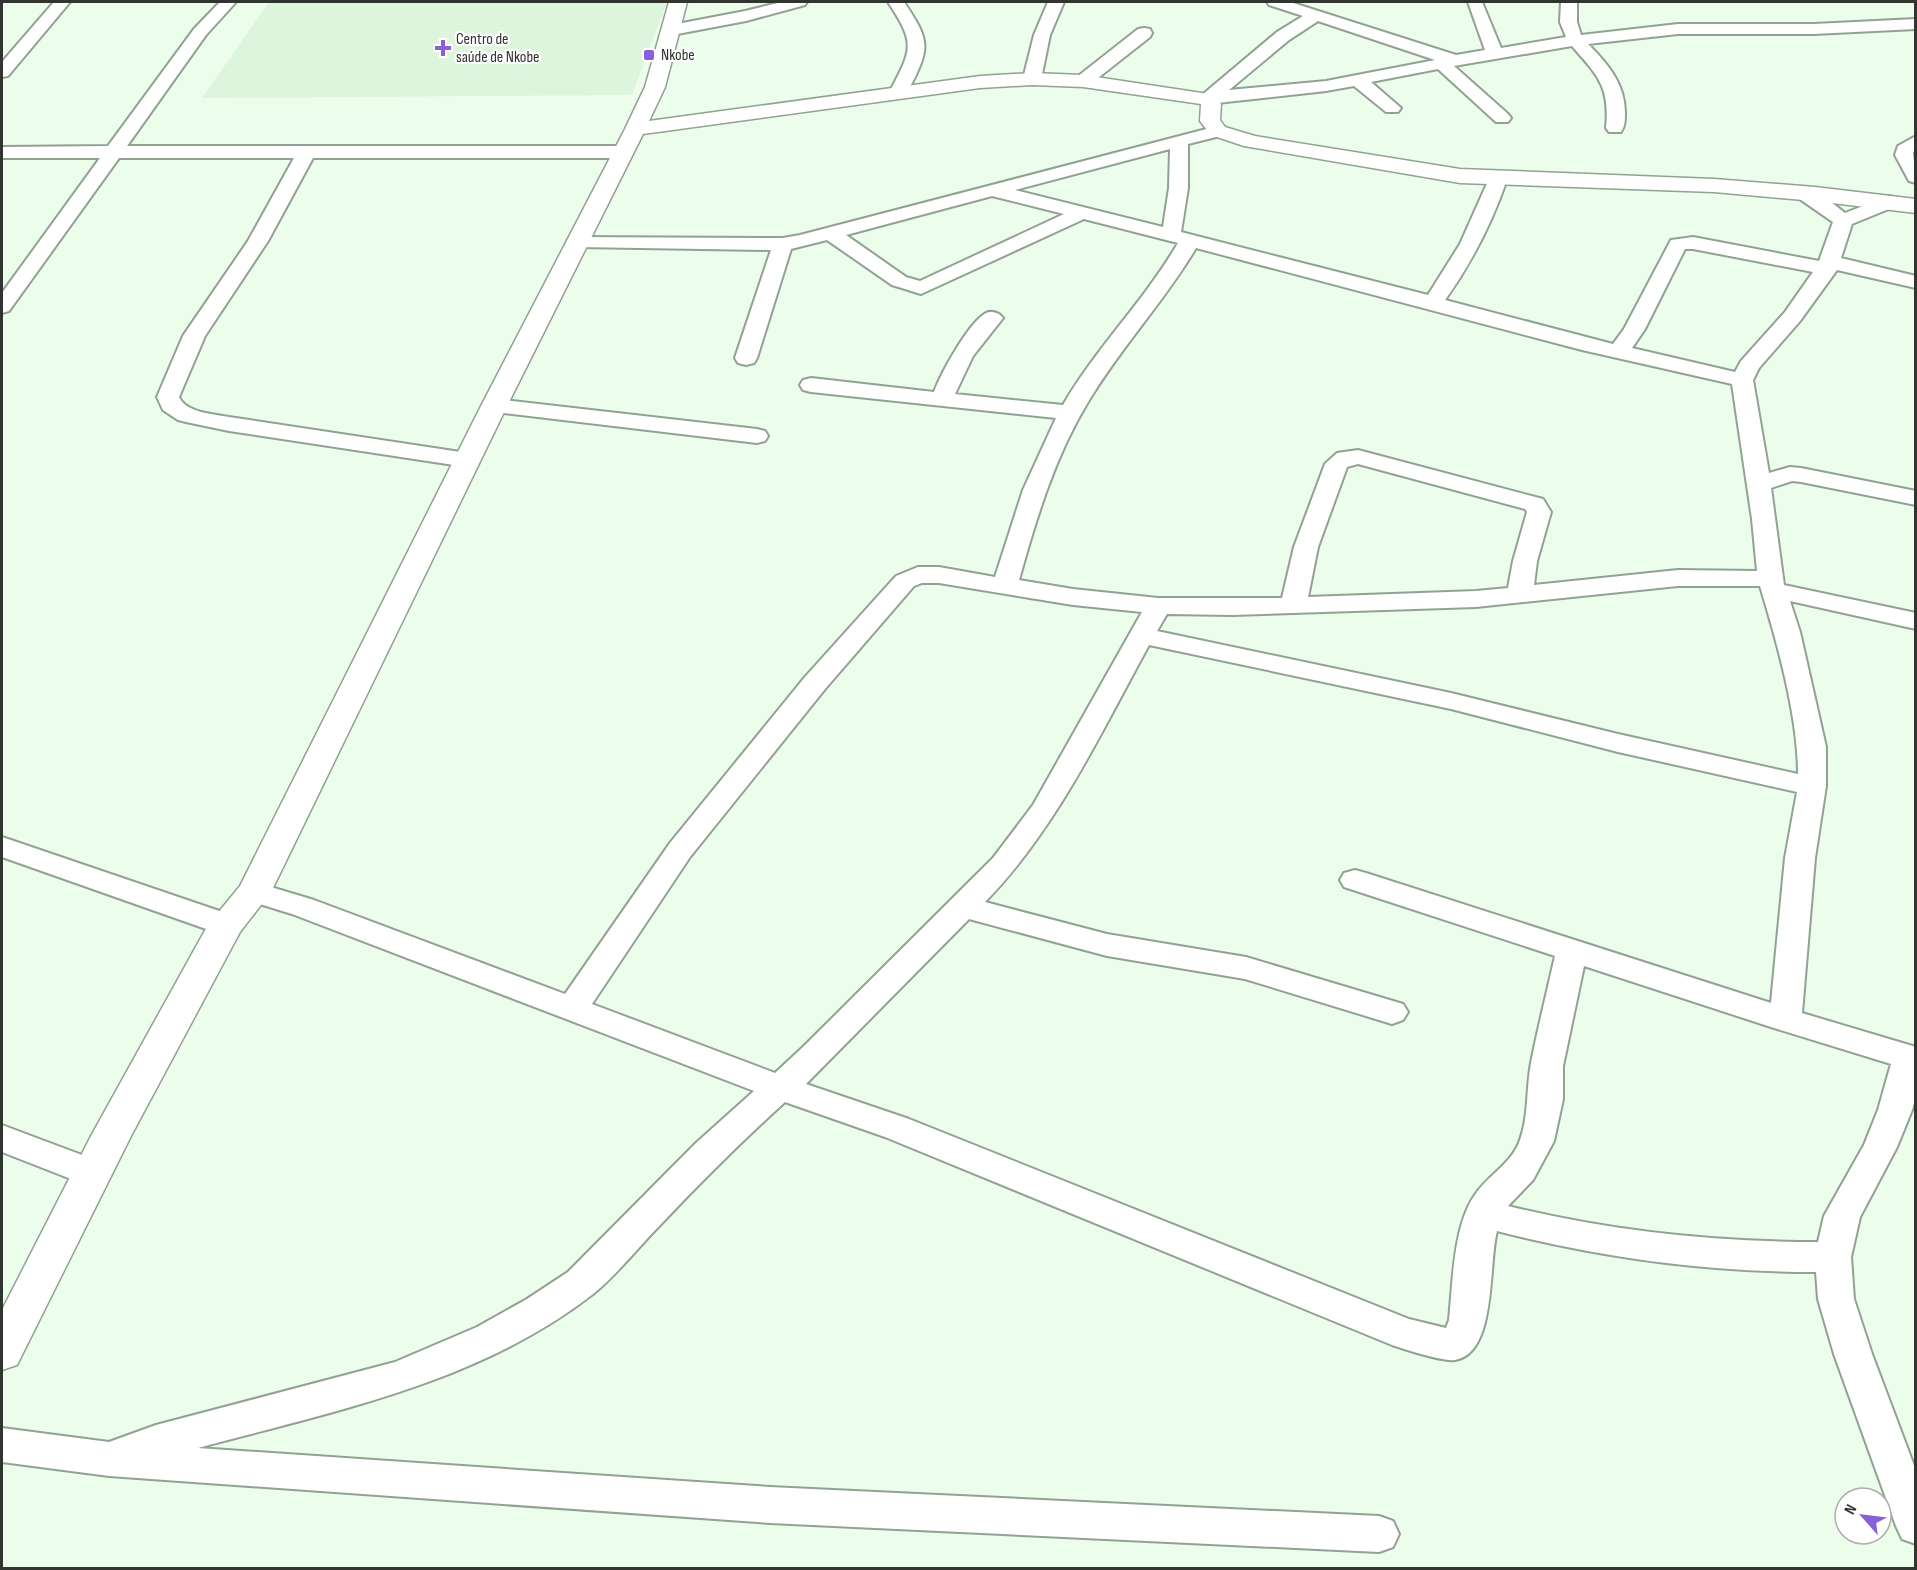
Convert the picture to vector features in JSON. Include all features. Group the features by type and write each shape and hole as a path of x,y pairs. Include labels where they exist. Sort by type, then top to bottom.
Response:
{"street":[{"path":"2,72 62,2"},
{"path":"2,307 116,152 200,32 228,2"},
{"path":"2,1352 117,1126 226,925 254,892 467,460 655,87 678,2"},
{"path":"672,30 746,16 799,2"},
{"path":"896,2 918,37 916,59 899,91"},
{"path":"1032,79 1042,35 1056,2"},
{"path":"1275,2 1448,62 1502,118"},
{"path":"1569,2 1569,25 1575,40 1605,70 1615,90 1617,109 1615,128"},
{"path":"1475,3 1495,54"},
{"path":"1878,9 1888,24"},
{"path":"1209,98 1283,36 1315,16"},
{"path":"2,152 307,151 629,140 899,91 980,82 1032,79 1083,81 1209,98 1288,91 1575,40 1678,29 1814,29 1916,24"},
{"path":"1083,81 1144,33"},
{"path":"1358,80 1392,108"},
{"path":"1209,98 1211,104 1209,117 1218,131"},
{"path":"577,241 783,244 831,234 1218,131 1251,142 1460,176 1648,183 1801,193 1916,206"},
{"path":"1005,584 1024,519 1047,461 1071,413 1181,238 1179,140"},
{"path":"1916,141 1904,150 1904,155 1916,177"},
{"path":"307,151 258,240 194,336 168,398 171,405 186,415 229,424 467,460"},
{"path":"1432,304 1469,248 1488,211 1498,179"},
{"path":"994,191 1618,352 1743,380"},
{"path":"1801,193 1821,203 1844,221"},
{"path":"1785,1020 1800,858 1812,786 1812,747 1787,632 1772,585 1743,380 1749,366 1801,306 1828,265 1838,247 1844,221 1865,210 1889,202"},
{"path":"831,234 899,281 921,288 1082,213"},
{"path":"1618,352 1634,329 1678,244 1693,243 1916,282"},
{"path":"746,358 783,244"},
{"path":"942,400 950,377 964,353 992,318"},
{"path":"811,385 1071,413"},
{"path":"494,406 757,436"},
{"path":"1293,605 1306,548 1337,464 1345,458 1358,458 1523,499 1535,504 1539,512 1525,561 1520,594"},
{"path":"1759,484 1790,474 1916,498"},
{"path":"572,1009 680,850 815,684 906,582 918,575 939,575 1005,584 1073,597 1158,606 1293,605 1476,599 1678,578 1772,585 1916,621"},
{"path":"109,1459 156,1442 401,1377 490,1338 540,1310 581,1283 708,1152 781,1088 1004,865 1045,809 1144,636 1158,606"},
{"path":"1144,636 1451,701 1618,743 1812,786"},
{"path":"2,847 226,925"},
{"path":"1355,880 1785,1020 1912,1058 1880,1147 1842,1216 1833,1257 1836,1299 1916,1526"},
{"path":"254,892 303,907 781,1088 897,1128 1406,1334 1454,1345 1463,1335 1468,1320 1475,1246 1484,1214 1489,1202 1521,1170 1537,1141 1546,1099 1547,1066 1572,949"},
{"path":"964,907 1107,945 1246,968 1392,1012"},
{"path":"2,1138 94,1174"},
{"path":"1484,1214 1564,1233 1629,1244 1701,1251 1833,1257"},
{"path":"2,1445 109,1459 770,1505 1379,1534"}],"shaded area":[{"name":"Centro de saúde de Nkobe","path":"269,2 667,2 632,95 202,98"}],"place":[{"name":"Centro de saúde de Nkobe","path":"443,48"},
{"name":"Nkobe","path":"649,55"}]}
